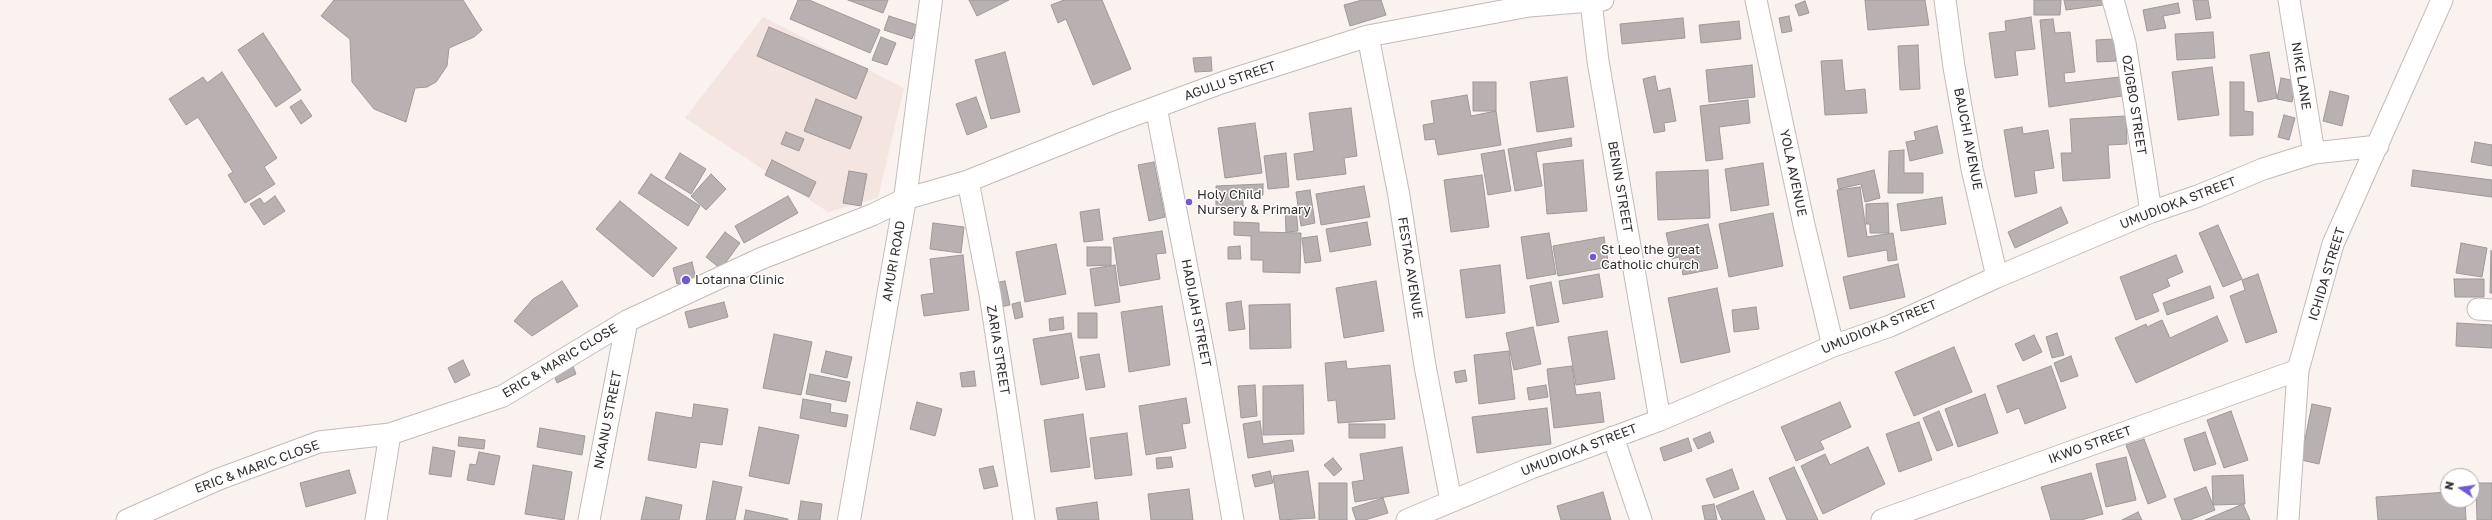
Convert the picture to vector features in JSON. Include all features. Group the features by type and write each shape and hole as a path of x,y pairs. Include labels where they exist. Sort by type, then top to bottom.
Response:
{"main road":[{"name":"AMURI ROAD","path":"849,520 905,199 931,0"}],"street":[{"name":"YOLA AVENUE","path":"1756,0 1804,225 1833,346"},
{"name":"BAUCHI AVENUE","path":"1945,0 1954,68 1971,161 1997,277"},
{"name":"OZIGBO STREET","path":"2114,0 2125,43 2151,212"},
{"name":"NIKE LANE","path":"2289,0 2314,153"},
{"name":"ICHIDA STREET","path":"2288,520 2298,370 2333,244 2442,0"},
{"name":"AGULU STREET","path":"872,215 905,199 968,181 1156,107 1224,82 1368,36 1529,6 1597,1"},
{"name":"BENIN STREET","path":"1597,1 1598,61 1660,420"},
{"name":"FESTAC AVENUE","path":"1368,36 1399,196 1424,366 1451,501"},
{"name":"HADIJAH STREET","path":"1156,107 1205,361 1233,520"},
{"name":"UMUDIOKA STREET","path":"1407,520 1429,515 1451,501 1660,420 1833,346 1890,326 1997,277 2151,212 2198,196 2263,169 2314,153 2378,146"},
{"name":"ZARIA STREET","path":"968,181 990,294 1024,520"},
{"name":"ERIC & MARIC CLOSE","path":"127,520 151,514 219,479 319,442 390,434 503,396 627,321 760,258 872,215"},
{"name":"NKANU STREET","path":"589,520 627,321"},
{"name":"IKWO STREET","path":"1882,520 2298,370"},
{"path":"376,520 390,434"},
{"path":"1613,437 1641,520"}],"shaded area":[{"path":"763,17 904,88 878,198 828,212 685,118"}],"building":[{"path":"334,0 463,0 482,30 474,37 449,48 447,66 436,82 427,87 415,88 406,122 374,109 352,82 350,39 321,16"},
{"path":"798,0 809,0 880,30 870,53 790,19"},
{"path":"848,0 888,0 883,13"},
{"path":"969,0 1009,0 977,16"},
{"path":"1064,0 1102,0 1131,69 1093,85 1066,19 1058,23 1051,5"},
{"path":"1362,0 1381,0 1386,15 1350,26 1344,5"},
{"path":"1865,0 1925,0 1929,25 1868,30"},
{"path":"2034,0 2061,0 2060,15 2034,15"},
{"path":"2064,0 2109,0 2110,4 2066,10"},
{"path":"2193,0 2208,0 2211,18 2196,20"},
{"path":"1805,1 1809,13 1799,16 1795,5"},
{"path":"2178,3 2180,13 2163,16 2166,28 2147,31 2143,10"},
{"path":"889,16 917,25 912,39 884,30"},
{"path":"1789,16 1792,31 1782,33 1779,18"},
{"path":"2031,17 2035,49 2015,51 2018,75 1995,78 1989,33 2006,31 2005,21"},
{"path":"1683,18 1685,38 1622,44 1620,24"},
{"path":"2053,19 2055,33 2070,32 2075,72 2064,73 2065,83 2120,77 2122,96 2049,107 2040,20"},
{"path":"1739,21 1741,39 1701,43 1699,25"},
{"path":"769,27 868,69 856,99 757,56"},
{"path":"2213,32 2215,58 2177,60 2175,34"},
{"path":"263,33 301,90 276,107 238,50"},
{"path":"881,37 896,43 887,65 872,60"},
{"path":"2114,39 2116,61 2097,62 2096,40"},
{"path":"1918,45 1920,89 1900,90 1898,46"},
{"path":"1005,52 1020,112 991,119 975,60"},
{"path":"2269,52 2277,98 2258,102 2250,55"},
{"path":"1211,57 1212,71 1195,72 1193,58"},
{"path":"1842,60 1845,91 1865,89 1867,113 1825,115 1821,61"},
{"path":"1752,65 1755,97 1709,102 1706,70"},
{"path":"2212,67 2219,115 2178,120 2172,72"},
{"path":"222,72 277,158 264,167 275,184 245,203 228,175 233,172 198,117 186,125 169,99 203,77 207,83"},
{"path":"1655,76 1658,91 1670,88 1676,121 1664,123 1665,131 1654,133 1643,79"},
{"path":"1567,77 1574,127 1537,132 1530,82"},
{"path":"2281,78 2296,81 2292,102 2277,99"},
{"path":"1473,82 1496,82 1496,111 1473,111"},
{"path":"2230,82 2244,82 2244,111 2253,112 2253,135 2230,136"},
{"path":"2330,91 2349,96 2342,126 2323,121"},
{"path":"1467,95 1471,116 1496,111 1501,145 1438,155 1435,139 1425,140 1423,125 1434,123 1431,101"},
{"path":"976,97 987,127 967,135 956,104"},
{"path":"816,99 862,117 850,149 804,131"},
{"path":"301,100 312,116 301,124 290,107"},
{"path":"1748,100 1750,123 1719,127 1723,159 1706,161 1700,106"},
{"path":"1351,108 1357,156 1344,158 1346,174 1297,180 1294,154 1314,151 1309,113"},
{"path":"2284,115 2295,118 2289,140 2278,137"},
{"path":"2126,116 2127,144 2108,145 2110,178 2063,181 2061,153 2072,153 2070,119"},
{"path":"1255,123 1262,173 1225,178 1218,128"},
{"path":"1937,126 1943,153 1910,161 1906,142 1916,140 1914,132"},
{"path":"2022,127 2023,134 2048,130 2054,168 2034,171 2037,193 2015,197 2004,130"},
{"path":"786,132 804,139 799,151 781,144"},
{"path":"1571,138 1572,146 1536,152 1542,186 1515,191 1508,149"},
{"path":"2475,142 2492,145 2492,166 2471,162"},
{"path":"1504,150 1511,191 1488,195 1481,154"},
{"path":"1904,150 1904,173 1923,173 1923,193 1888,193 1889,151"},
{"path":"680,153 706,169 691,194 665,178"},
{"path":"1286,153 1289,187 1268,189 1264,156"},
{"path":"772,160 816,182 809,197 765,175"},
{"path":"1583,160 1587,211 1547,214 1543,164"},
{"path":"1154,162 1165,217 1149,221 1138,165"},
{"path":"1763,163 1769,205 1731,211 1725,169"},
{"path":"1708,170 1710,218 1658,220 1656,172"},
{"path":"1874,170 1880,198 1865,202 1861,184 1839,189 1837,179"},
{"path":"2413,170 2492,180 2492,197 2411,186"},
{"path":"849,171 867,174 861,206 843,203"},
{"path":"651,174 700,206 688,226 638,193"},
{"path":"711,174 726,189 706,210 691,196"},
{"path":"1482,175 1489,227 1451,232 1444,180"},
{"path":"1263,184 1263,195 1243,195 1243,209 1216,209 1216,186"},
{"path":"1364,186 1370,217 1321,225 1316,194"},
{"path":"1860,187 1867,237 1893,233 1897,260 1888,261 1887,250 1848,257 1837,190"},
{"path":"1310,190 1315,223 1301,226 1296,192"},
{"path":"275,196 285,211 264,225 250,204 260,198 264,204"},
{"path":"788,196 798,213 744,243 735,226"},
{"path":"1942,197 1946,224 1901,231 1897,204"},
{"path":"620,201 677,248 653,277 596,229"},
{"path":"1888,203 1889,233 1870,233 1870,224 1866,224 1866,204"},
{"path":"2061,207 2068,223 2015,248 2008,232"},
{"path":"1285,208 1296,208 1298,231 1286,232"},
{"path":"1099,209 1103,240 1084,242 1080,212"},
{"path":"1773,213 1783,266 1729,277 1719,224"},
{"path":"1234,222 1259,223 1259,232 1301,233 1300,273 1263,272 1263,260 1251,260 1251,236 1234,235"},
{"path":"1367,222 1371,245 1330,252 1326,229"},
{"path":"933,223 964,227 961,253 930,249"},
{"path":"1708,224 1718,268 1683,275 1679,257 1672,259 1666,233"},
{"path":"2218,225 2242,279 2223,287 2199,233"},
{"path":"1162,231 1166,253 1156,254 1160,279 1120,286 1113,238"},
{"path":"725,232 740,243 721,269 706,257"},
{"path":"1549,233 1556,274 1527,279 1521,237"},
{"path":"1317,236 1321,261 1305,263 1302,238"},
{"path":"1604,237 1609,267 1558,276 1553,246"},
{"path":"2461,243 2487,248 2482,277 2456,273"},
{"path":"1056,244 1066,294 1025,302 1016,252"},
{"path":"1240,246 1241,259 1228,259 1228,247"},
{"path":"1087,247 1111,247 1111,265 1087,266"},
{"path":"2491,251 2492,293 2490,293"},
{"path":"963,255 969,310 924,316 921,295 934,293 930,259"},
{"path":"2176,255 2183,272 2167,279 2170,286 2152,294 2159,311 2136,320 2120,277"},
{"path":"692,262 696,279 677,284 673,268"},
{"path":"1898,264 1905,297 1850,309 1843,277"},
{"path":"1115,265 1120,302 1095,306 1090,269"},
{"path":"1500,265 1505,313 1466,318 1460,270"},
{"path":"1599,274 1603,297 1563,304 1559,281"},
{"path":"2258,274 2277,332 2246,343 2230,296 2245,290 2242,280"},
{"path":"2454,279 2484,279 2484,297 2455,297"},
{"path":"562,281 578,306 532,336 514,321 533,299"},
{"path":"1005,281 1010,305 1000,307 995,283"},
{"path":"1376,281 1384,331 1344,338 1336,288"},
{"path":"1551,282 1559,322 1537,326 1530,286"},
{"path":"2210,286 2214,298 2167,315 2163,303"},
{"path":"1717,288 1730,352 1681,363 1668,298"},
{"path":"1241,301 1245,329 1229,331 1226,303"},
{"path":"724,302 728,317 689,328 685,312"},
{"path":"1020,302 1023,317 1015,319 1012,304"},
{"path":"1290,304 1291,348 1250,349 1249,305"},
{"path":"1162,306 1170,365 1129,372 1121,312"},
{"path":"1756,307 1759,329 1734,332 1732,310"},
{"path":"1078,313 1097,313 1097,338 1078,338"},
{"path":"2217,316 2228,341 2136,383 2115,338 2146,324 2147,327 2162,320 2170,338"},
{"path":"1063,317 1064,329 1050,331 1049,319"},
{"path":"2457,323 2492,325 2492,348 2456,346"},
{"path":"1533,327 1541,364 1514,370 1506,333"},
{"path":"1607,331 1615,379 1576,385 1568,337"},
{"path":"1071,333 1079,378 1041,385 1033,339"},
{"path":"2057,333 2064,355 2052,358 2046,337"},
{"path":"774,334 812,342 801,395 763,388"},
{"path":"2034,335 2042,352 2023,361 2015,344"},
{"path":"1954,347 1972,392 1914,416 1895,372"},
{"path":"826,351 852,357 847,378 821,372"},
{"path":"1509,351 1515,399 1479,404 1474,355"},
{"path":"1099,354 1105,387 1086,390 1080,357"},
{"path":"2071,356 2078,376 2061,382 2054,363"},
{"path":"463,360 470,375 455,383 448,368"},
{"path":"1346,361 1347,369 1390,365 1395,419 1338,423 1336,400 1328,401 1325,363"},
{"path":"572,364 576,374 557,383 553,372"},
{"path":"1572,366 1576,395 1600,392 1604,422 1554,428 1547,369"},
{"path":"2051,366 2066,408 2025,424 2019,408 2007,413 1997,386"},
{"path":"1465,370 1467,381 1456,383 1454,372"},
{"path":"974,371 976,386 962,387 960,373"},
{"path":"810,374 850,382 846,402 806,394"},
{"path":"1255,385 1257,416 1241,418 1238,386"},
{"path":"1303,385 1304,434 1263,435 1263,386"},
{"path":"1546,385 1548,397 1529,400 1527,388"},
{"path":"1985,394 1998,433 1958,447 1945,409"},
{"path":"1186,398 1190,423 1182,424 1186,448 1146,455 1139,406"},
{"path":"803,399 831,404 830,412 848,415 846,427 800,418"},
{"path":"917,402 942,409 935,436 910,429"},
{"path":"1840,402 1851,427 1820,441 1824,449 1796,461 1781,427"},
{"path":"694,404 728,409 722,445 700,442 696,468 648,460 656,412 692,418"},
{"path":"2312,404 2331,408 2319,464 2301,460"},
{"path":"1547,408 1551,444 1477,453 1472,417"},
{"path":"1939,411 1953,445 1937,451 1923,418"},
{"path":"2231,411 2248,460 2224,468 2207,420"},
{"path":"1083,414 1090,467 1051,472 1044,420"},
{"path":"1260,421 1263,444 1292,440 1294,451 1248,458 1243,424"},
{"path":"1919,422 1932,460 1899,472 1886,434"},
{"path":"1349,424 1385,424 1385,438 1349,438"},
{"path":"759,427 799,435 789,484 749,476"},
{"path":"540,428 585,436 582,455 537,447"},
{"path":"1710,432 1714,442 1698,449 1693,439"},
{"path":"2205,432 2216,464 2194,471 2184,439"},
{"path":"1127,433 1132,475 1095,479 1090,438"},
{"path":"459,437 485,440 484,449 458,446"},
{"path":"1688,438 1692,451 1664,461 1660,448"},
{"path":"2144,439 2166,497 2148,504 2126,445"},
{"path":"433,447 455,451 451,477 429,474"},
{"path":"1402,447 1409,493 1355,502 1352,482 1364,480 1360,454"},
{"path":"1868,447 1885,484 1823,514 1801,466 1825,454 1830,465"},
{"path":"479,452 500,456 494,485 467,480 470,464 476,465"},
{"path":"1171,457 1173,467 1157,469 1156,458"},
{"path":"2126,457 2136,500 2106,507 2096,464"},
{"path":"1333,458 1342,469 1334,476 1324,465"},
{"path":"533,465 572,472 564,520 525,514"},
{"path":"993,466 998,486 984,489 979,469"},
{"path":"1794,467 1818,520 1787,520 1769,478"},
{"path":"1732,469 1739,489 1714,498 1706,479"},
{"path":"349,470 356,493 306,507 300,483"},
{"path":"1270,471 1273,483 1255,487 1252,475"},
{"path":"1308,471 1315,518 1280,520 1273,476"},
{"path":"2091,473 2103,514 2081,520 2051,520 2041,487"},
{"path":"2243,475 2245,504 2213,505 2212,476"},
{"path":"713,481 742,487 735,520 706,520"},
{"path":"1319,483 1347,483 1347,520 1319,520"},
{"path":"2480,483 2492,483 2492,520 2477,520 2477,508 2480,508"},
{"path":"2206,487 2215,510 2190,520 2182,520 2174,499"},
{"path":"1189,489 1193,520 1151,520 1148,494"},
{"path":"1753,491 1765,520 1722,520 1716,506"},
{"path":"1603,492 1611,520 1561,520 1557,506"},
{"path":"2440,493 2440,508 2465,508 2466,520 2378,520 2376,497"},
{"path":"646,497 682,505 679,520 641,520"},
{"path":"1383,498 1388,513 1365,520 1356,520 1352,508"},
{"path":"801,501 822,504 820,520 798,520"},
{"path":"1097,502 1099,520 1058,520 1056,508"},
{"path":"1714,504 1717,520 1705,520 1702,506"},
{"path":"2243,504 2250,520 2205,520"},
{"path":"746,510 788,519 788,520 744,520"},
{"path":"2138,512 2142,520 2122,520"}],"place":[{"name":"Holy Child Nursery & Primary","path":"1189,202"},
{"name":"St Leo the great Catholic church","path":"1593,257"},
{"name":"Lotanna Clinic","path":"686,280"}]}
